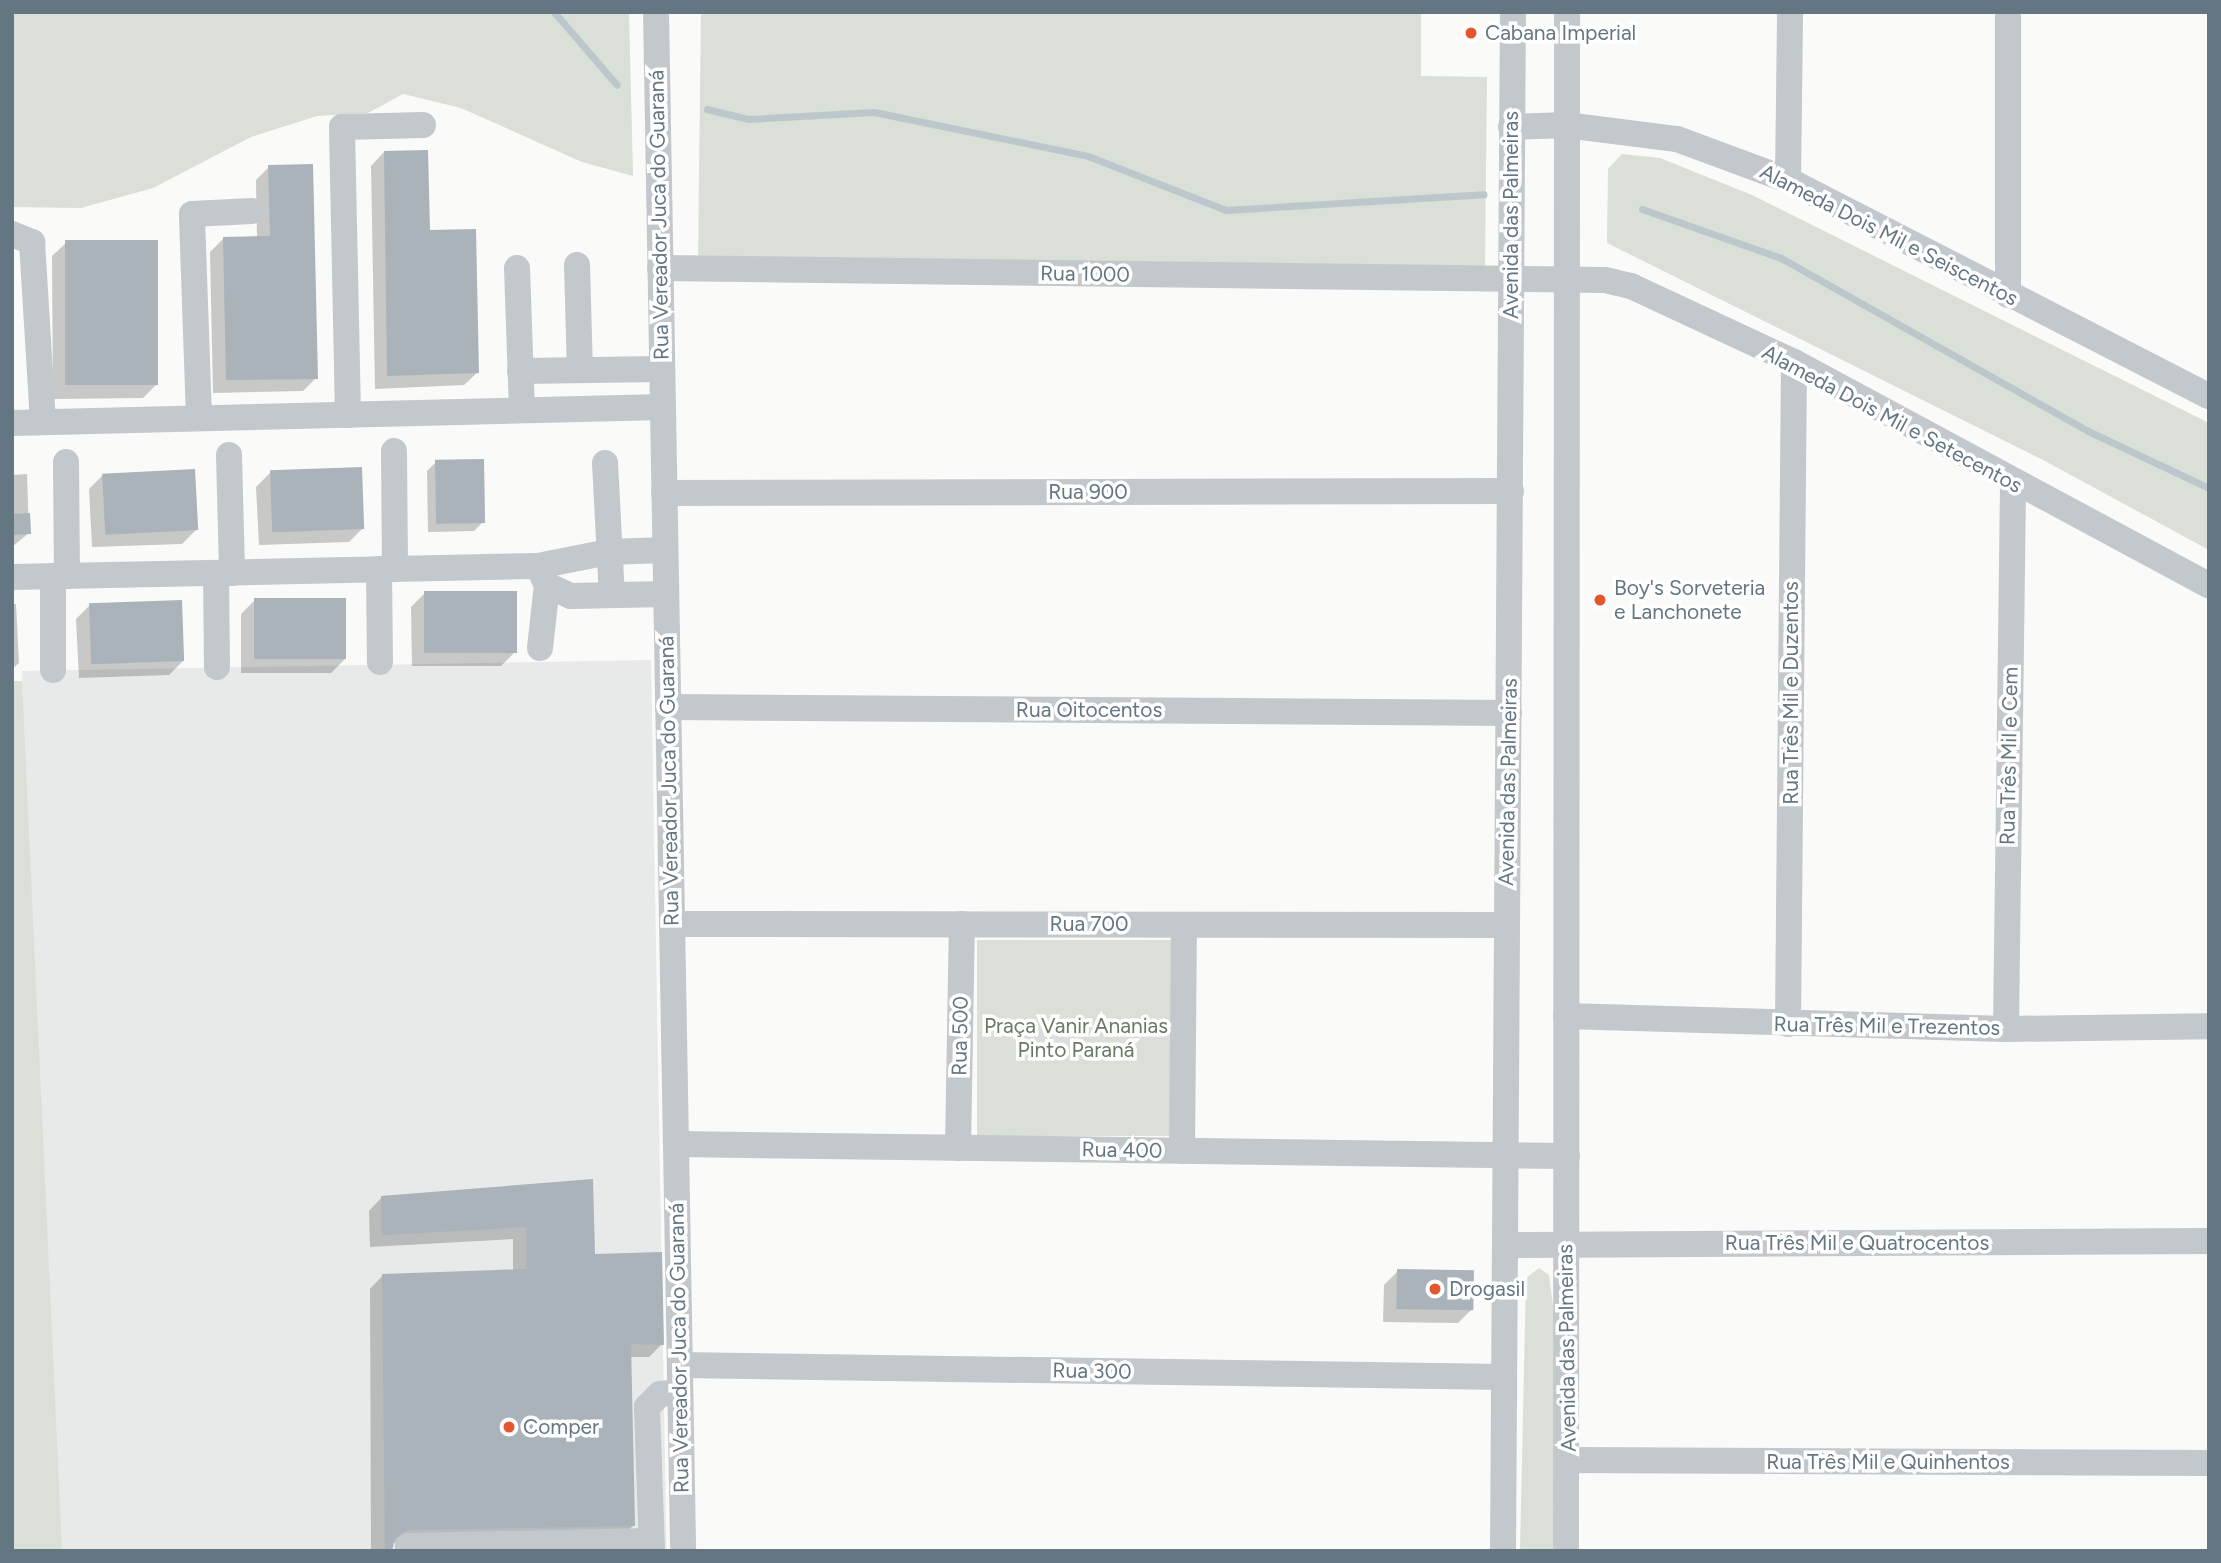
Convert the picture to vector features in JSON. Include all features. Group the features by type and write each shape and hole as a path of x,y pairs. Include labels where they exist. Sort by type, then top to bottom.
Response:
{"street":[{"name":"Rua Vereador Juca do Guaraná","path":"656,12 683,1551"},
{"name":"Avenida das Palmeiras","path":"1503,1551 1513,12"},
{"name":"Avenida das Palmeiras","path":"1566,1551 1567,12"},
{"path":"1788,180 1790,12"},
{"path":"2008,12 2008,295"},
{"path":"348,415 341,127 423,125"},
{"name":"Alameda Dois Mil e Seiscentos","path":"1511,127 1566,125 1677,139 1788,180 2209,396"},
{"path":"199,418 192,214 252,211"},
{"path":"12,234 32,242 43,422"},
{"path":"577,265 580,370"},
{"path":"517,268 522,410"},
{"name":"Rua 1000","path":"660,268 1567,280"},
{"name":"Alameda Dois Mil e Setecentos","path":"1567,280 1632,286 1794,362 2013,484 2209,585"},
{"name":"Rua Três Mil e Duzentos","path":"1788,1024 1794,362"},
{"path":"520,371 662,369"},
{"path":"12,423 663,407"},
{"path":"380,662 394,451"},
{"path":"216,667 224,573 229,455"},
{"path":"53,670 66,462"},
{"path":"605,463 612,595"},
{"name":"Rua Três Mil e Cem","path":"2006,1029 2013,484"},
{"name":"Rua 900","path":"664,493 1511,491"},
{"path":"12,577 387,569 543,576 609,552 665,550"},
{"path":"543,576 571,596 666,594"},
{"path":"540,648 543,576"},
{"name":"Rua Oitocentos","path":"668,708 1509,713"},
{"name":"Rua 700","path":"672,924 1506,925"},
{"name":"Rua 500","path":"958,1148 962,924"},
{"path":"1182,1151 1184,925"},
{"name":"Rua Três Mil e Trezentos","path":"1566,1016 2006,1029 2209,1026"},
{"name":"Rua 400","path":"676,1144 1567,1156"},
{"name":"Rua Três Mil e Quatrocentos","path":"1506,1245 2209,1241"},
{"name":"Rua 300","path":"680,1365 1504,1377"},
{"path":"408,1551 408,1546 651,1546 647,1407 660,1394 680,1392"},
{"name":"Rua Três Mil e Quinhentos","path":"1568,1460 2209,1463"}],"shaded area":[{"path":"651,660 667,1551 37,1551 22,671"}],"green space":[{"path":"12,12 629,12 633,176 582,162 461,108 403,94 368,113 317,116 251,137 153,188 81,208 12,207"},
{"path":"701,12 1421,12 1421,76 1487,77 1485,270 698,262"},
{"path":"1622,154 1660,158 1752,195 2209,423 2209,550 2045,461 1607,243 1608,169"},
{"path":"12,681 22,681 62,1551 12,1551"},
{"name":"Praça Vanir Ananias Pinto Paraná","path":"977,940 1176,940 1176,1136 977,1136"},
{"path":"1539,1268 1549,1275 1554,1313 1556,1551 1520,1551 1526,1278"}],"building":[{"path":"428,150 430,230 476,229 479,373 387,376 384,151"},
{"path":"313,164 318,379 226,380 223,237 270,236 268,165"},
{"path":"65,240 158,240 158,385 65,385"},
{"path":"484,459 485,523 436,524 435,460"},
{"path":"362,467 364,529 272,532 270,470"},
{"path":"195,469 198,530 105,535 102,474"},
{"path":"30,513 31,534 13,535 12,514"},
{"path":"424,591 517,591 517,653 424,653"},
{"path":"254,598 346,598 346,659 254,659"},
{"path":"182,600 184,661 91,664 89,603"},
{"name":"Comper","path":"593,1179 595,1254 662,1252 664,1345 631,1344 635,1526 408,1530 395,1538 392,1551 385,1551 382,1274 526,1269 526,1227 382,1235 381,1196"},
{"name":"Drogasil","path":"1397,1269 1474,1270 1473,1310 1396,1309"}],"waterway":[{"path":"554,12 617,85"},
{"path":"707,109 748,119 874,112 1088,156 1226,210 1484,194"},
{"path":"1642,209 1781,258 2088,431 2209,488"}],"place":[{"name":"Cabana Imperial","path":"1471,33"},
{"name":"Boy's Sorveteria e Lanchonete","path":"1600,600"},
{"name":"Drogasil","path":"1435,1289"},
{"name":"Comper","path":"509,1427"}]}
